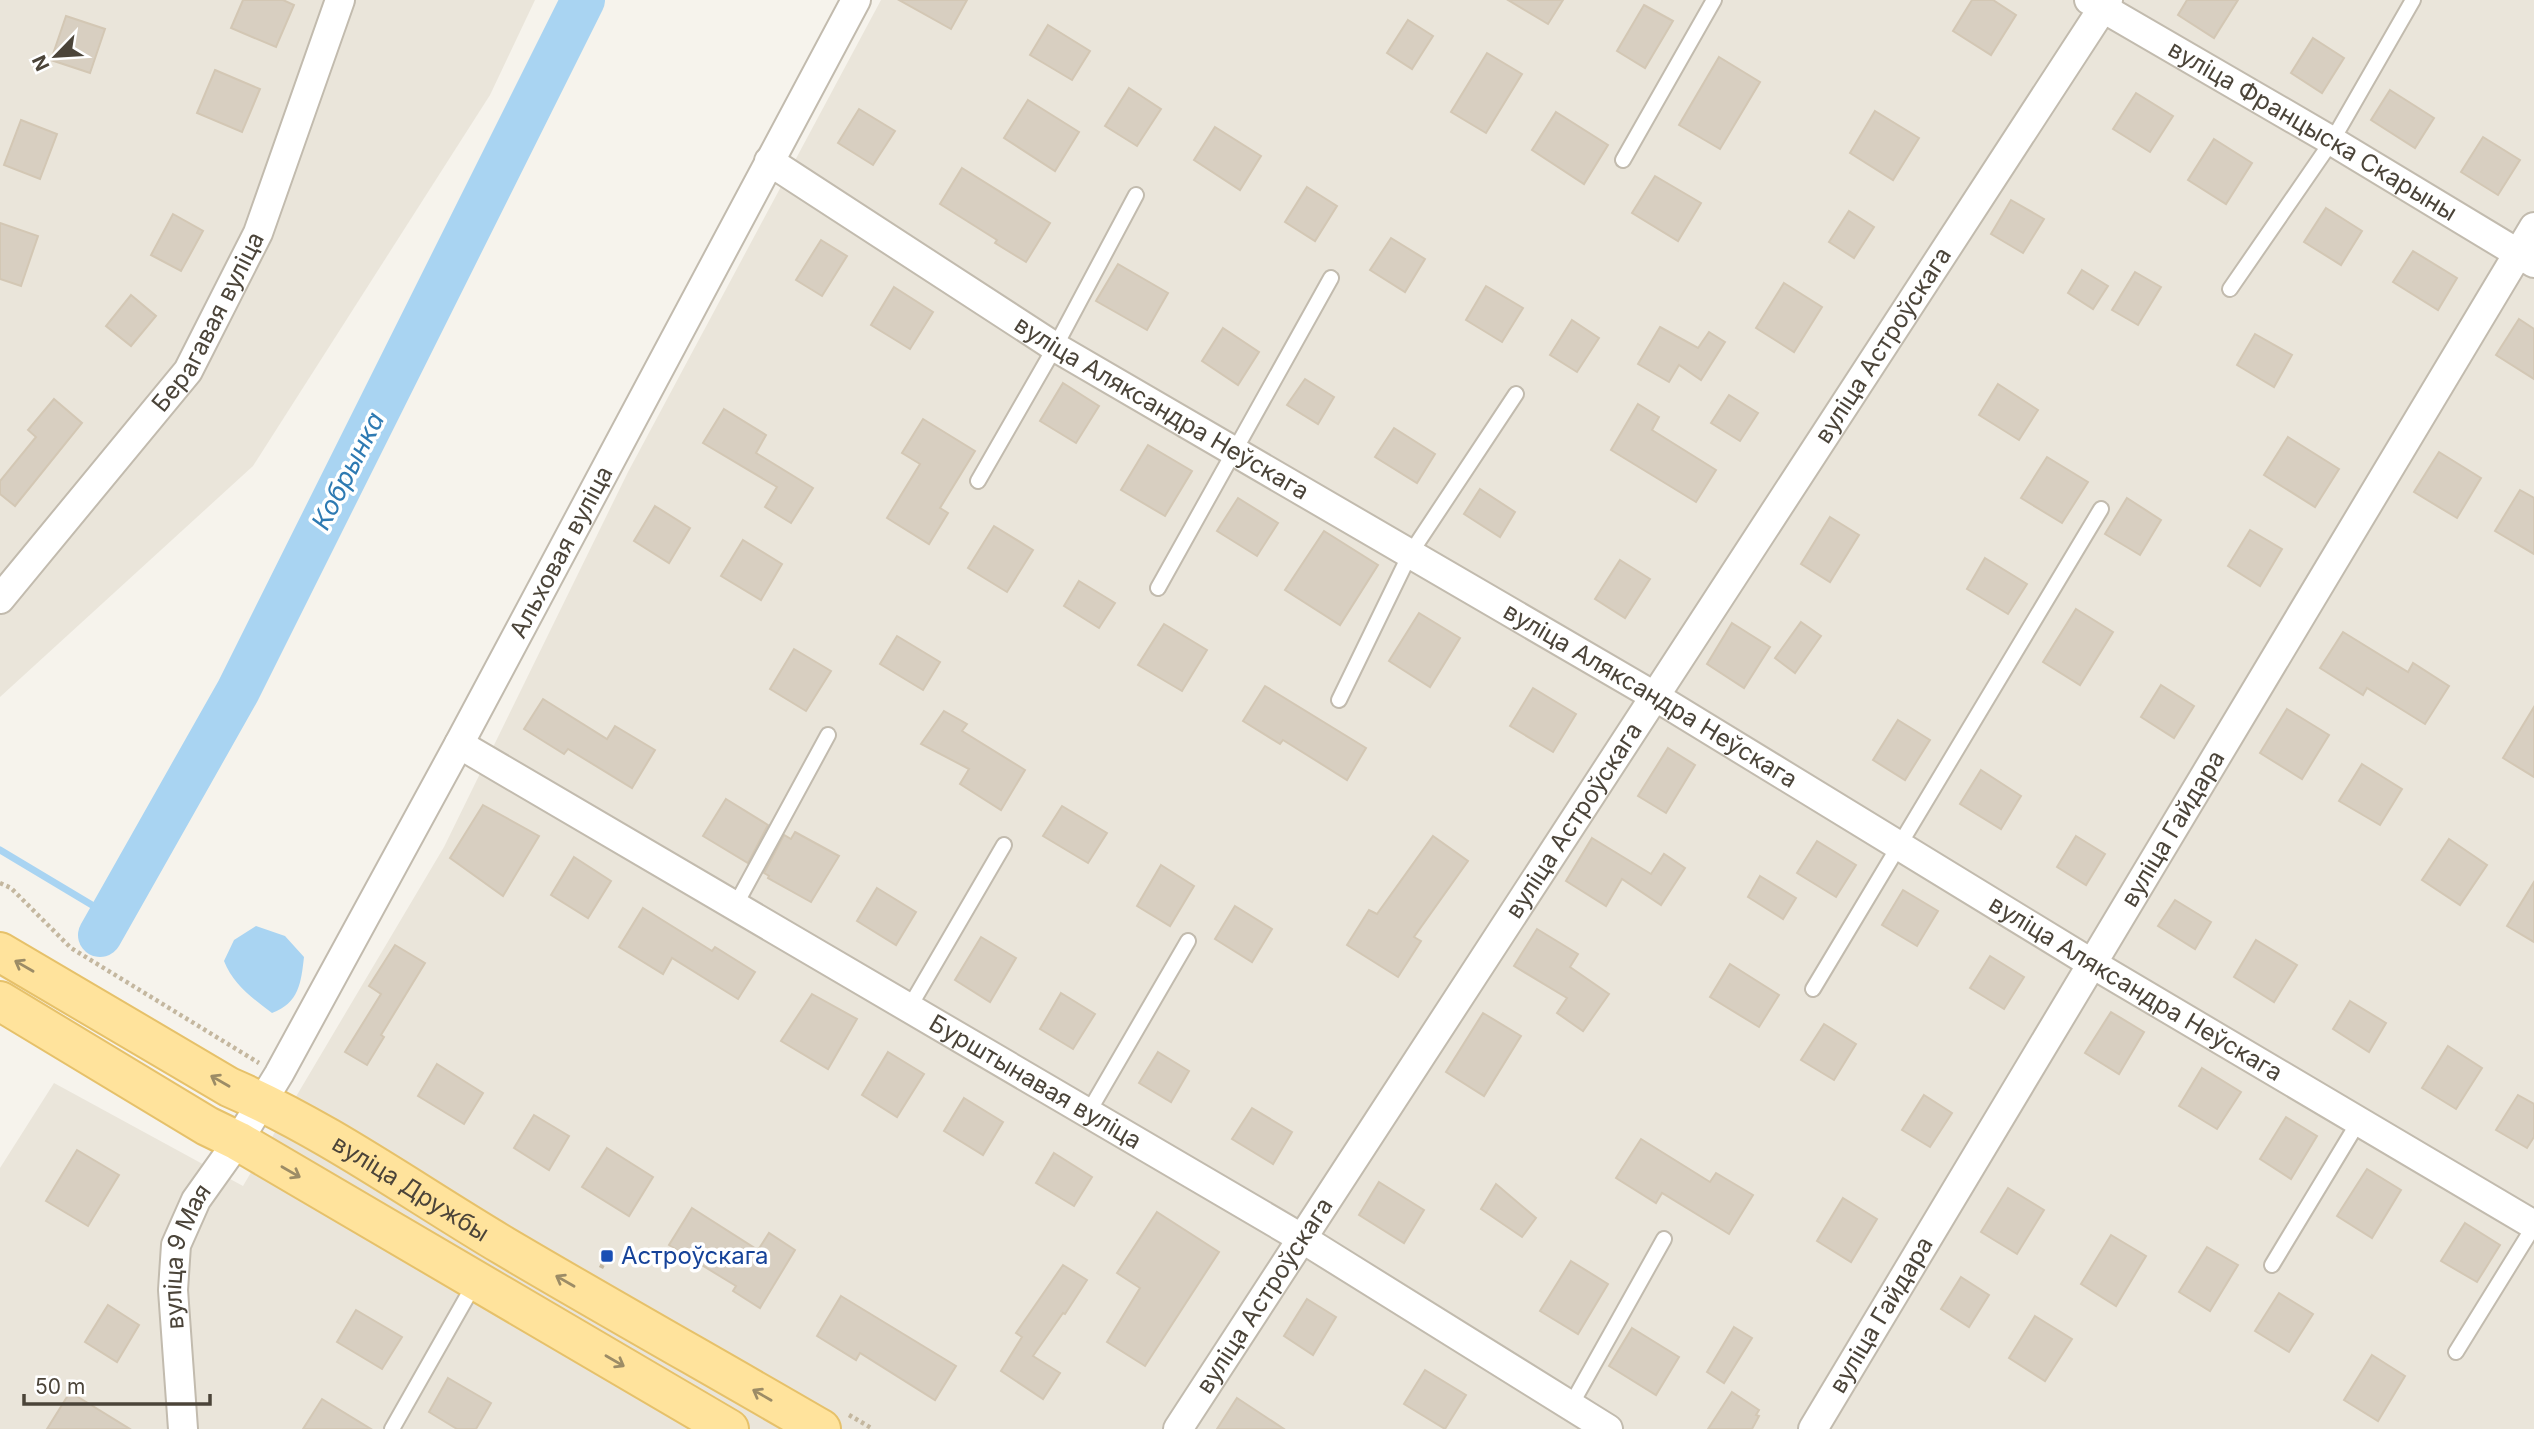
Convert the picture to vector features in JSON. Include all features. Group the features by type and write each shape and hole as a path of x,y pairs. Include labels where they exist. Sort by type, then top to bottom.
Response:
{"main road":[{"name":"вуліца Дружбы","path":"0,952 229,1087 262,1083 309,1127 504,1246 821,1429"},
{"name":"вуліца Дружбы","path":"12,1008 207,1126 238,1141 729,1429"},
{"path":"12,1008 111,1049 215,1111 233,1114 250,1108 262,1083"},
{"path":"238,1141 250,1131 274,1129 381,1192 504,1246"}],"street":[{"name":"Берагавая вуліца","path":"0,599 188,371 258,233 340,0"},
{"name":"Альховая вуліца","path":"262,1083 279,1074 856,0"},
{"name":"вуліца Францыска Скарыны","path":"2100,3 2526,258"},
{"name":"вуліца Астроўскага","path":"1178,1429 1656,697 2100,3"},
{"name":"вуліца Аляксандра Неўскага","path":"768,161 1055,347 1656,697 2091,963 2534,1225"},
{"name":"вуліца Гайдара","path":"1813,1429 2091,963 2526,258 2534,227"},
{"name":"Бурштынавая вуліца","path":"458,744 1303,1238 1608,1429"},
{"path":"238,1141 262,1083"},
{"name":"вуліца 9 Мая","path":"186,1427 173,1290 176,1245 196,1200 238,1141"}],"lane":[{"path":"1623,160 1714,0"},
{"path":"2230,289 2332,141 2413,0"},
{"path":"978,481 1055,347 1136,195"},
{"path":"1158,587 1331,278"},
{"path":"1339,701 1410,554 1516,394"},
{"path":"1813,989 2101,509"},
{"path":"735,906 828,735"},
{"path":"909,1008 1004,845"},
{"path":"1088,1113 1188,941"},
{"path":"2272,1265 2359,1121"},
{"path":"2456,1352 2534,1225"},
{"path":"1571,1405 1664,1239"},
{"path":"392,1429 476,1280"}],"path":[{"path":"0,883 11,888 71,948 262,1083"}],"shaded area":[{"path":"0,0 535,0 490,95 253,466 0,697"},
{"path":"881,0 2534,0 2534,1429 0,1429 0,1168 54,1083 243,1186 444,847 628,472"}],"water":[{"path":"256,926 285,936 304,957 300,984 293,998 272,1013 238,984 224,961 234,940"}],"building":[{"path":"243,0 283,0 294,5 276,47 231,28"},
{"path":"899,0 967,0 951,29"},
{"path":"1508,0 1563,0 1548,24"},
{"path":"1972,0 1993,0 2016,15 1991,55 1953,31"},
{"path":"2187,0 2238,0 2214,38 2178,15"},
{"path":"1644,5 1673,21 1645,68 1617,51"},
{"path":"66,16 105,29 90,73 51,60"},
{"path":"1408,20 1433,36 1412,69 1387,53"},
{"path":"1048,25 1090,51 1072,80 1030,55"},
{"path":"2313,38 2344,58 2322,93 2291,73"},
{"path":"1487,53 1522,74 1486,133 1451,112"},
{"path":"1719,57 1760,82 1720,149 1679,125"},
{"path":"215,70 260,89 242,132 197,113"},
{"path":"1129,88 1161,109 1137,146 1105,126"},
{"path":"2390,90 2434,118 2415,148 2371,120"},
{"path":"2136,93 2173,116 2150,152 2113,129"},
{"path":"1028,100 1079,132 1055,171 1004,138"},
{"path":"859,109 895,131 873,165 838,143"},
{"path":"1875,111 1919,138 1893,180 1850,153"},
{"path":"1556,112 1608,145 1584,184 1532,150"},
{"path":"21,120 57,134 40,179 4,165"},
{"path":"1215,127 1261,156 1240,190 1194,160"},
{"path":"2483,137 2520,160 2498,195 2461,172"},
{"path":"2214,139 2252,163 2226,204 2188,180"},
{"path":"962,168 1050,223 1026,262 940,204"},
{"path":"1655,176 1701,203 1678,241 1632,213"},
{"path":"1307,187 1337,206 1315,241 1285,222"},
{"path":"2011,200 2044,219 2023,253 1991,234"},
{"path":"2326,208 2362,231 2341,265 2304,242"},
{"path":"1849,211 1874,227 1854,258 1829,242"},
{"path":"173,214 203,231 181,271 151,255"},
{"path":"0,223 38,236 21,286 0,279"},
{"path":"1391,238 1425,259 1405,292 1370,270"},
{"path":"821,240 847,256 822,296 796,280"},
{"path":"2413,251 2457,278 2438,310 2393,282"},
{"path":"1118,264 1168,293 1147,330 1096,301"},
{"path":"2082,270 2108,286 2093,309 2068,293"},
{"path":"2135,272 2161,287 2138,325 2112,310"},
{"path":"1784,283 1822,307 1794,352 1756,328"},
{"path":"1486,286 1523,308 1502,342 1466,320"},
{"path":"894,287 933,312 910,349 871,325"},
{"path":"131,295 156,316 131,346 106,326"},
{"path":"2519,319 2534,329 2534,379 2496,355"},
{"path":"1572,320 1599,338 1577,372 1550,355"},
{"path":"1660,327 1698,348 1709,332 1725,342 1701,380 1679,365 1669,382 1638,364"},
{"path":"1223,328 1259,352 1238,385 1202,361"},
{"path":"2255,334 2292,355 2274,387 2237,365"},
{"path":"1305,379 1334,397 1318,424 1287,405"},
{"path":"1063,383 1099,406 1076,443 1040,421"},
{"path":"1998,384 2038,410 2019,440 1979,415"},
{"path":"1729,395 1758,413 1740,441 1711,423"},
{"path":"54,399 82,423 15,506 0,494 0,481 36,437 28,430"},
{"path":"1638,404 1659,417 1652,430 1716,470 1696,502 1611,450"},
{"path":"724,409 766,435 756,453 813,488 791,523 765,507 777,487 703,443"},
{"path":"923,419 975,451 940,508 948,513 929,544 887,518 920,464 902,453"},
{"path":"1394,428 1435,454 1417,483 1375,457"},
{"path":"2288,437 2339,469 2315,507 2264,475"},
{"path":"1148,445 1192,471 1165,516 1121,490"},
{"path":"2439,452 2481,478 2457,518 2414,492"},
{"path":"2047,457 2088,482 2062,523 2021,498"},
{"path":"1480,489 1515,512 1500,537 1464,514"},
{"path":"2520,490 2534,498 2534,554 2495,531"},
{"path":"1238,498 1278,523 1257,556 1217,531"},
{"path":"2127,498 2161,520 2140,555 2105,534"},
{"path":"655,506 690,528 669,563 634,541"},
{"path":"1830,517 1859,535 1830,582 1801,564"},
{"path":"994,526 1033,550 1007,592 968,568"},
{"path":"2250,530 2282,549 2260,586 2228,566"},
{"path":"1324,531 1378,565 1340,625 1285,590"},
{"path":"743,540 782,564 761,600 721,576"},
{"path":"1985,558 2027,584 2008,614 1967,589"},
{"path":"1620,560 1650,579 1625,618 1595,599"},
{"path":"1079,581 1115,603 1099,628 1064,606"},
{"path":"2076,609 2113,632 2080,685 2043,662"},
{"path":"1419,613 1460,638 1430,687 1389,661"},
{"path":"1801,622 1821,636 1795,673 1775,658"},
{"path":"1732,623 1770,647 1744,688 1707,664"},
{"path":"1164,624 1207,650 1182,691 1138,665"},
{"path":"2343,632 2408,672 2413,663 2449,686 2425,724 2367,688 2363,695 2320,668"},
{"path":"897,636 940,662 923,690 880,664"},
{"path":"794,649 831,671 806,711 770,689"},
{"path":"2161,685 2194,706 2174,738 2141,717"},
{"path":"1265,686 1366,748 1347,780 1283,740 1280,744 1243,721"},
{"path":"1533,688 1576,714 1553,752 1510,726"},
{"path":"543,699 607,739 615,726 655,750 632,788 568,749 564,754 524,729"},
{"path":"2534,707 2534,777 2503,758"},
{"path":"2287,709 2329,735 2302,779 2260,753"},
{"path":"944,711 967,724 962,731 1025,770 1001,810 960,784 969,769 921,744"},
{"path":"1898,720 1930,740 1905,780 1873,760"},
{"path":"1668,748 1695,765 1666,813 1638,796"},
{"path":"2362,764 2402,789 2380,825 2339,801"},
{"path":"1981,770 2021,796 2001,829 1960,804"},
{"path":"726,799 768,825 748,863 703,836"},
{"path":"483,805 539,836 503,896 450,858"},
{"path":"1062,806 1107,833 1088,863 1043,836"},
{"path":"795,832 839,856 811,902 768,878 764,873 784,835 791,839"},
{"path":"1433,836 1468,861 1414,937 1421,941 1398,977 1347,945 1369,910 1377,914"},
{"path":"2076,836 2105,854 2086,885 2057,867"},
{"path":"1592,838 1651,874 1664,854 1685,868 1661,905 1622,879 1606,906 1566,881"},
{"path":"2449,839 2487,865 2460,905 2422,880"},
{"path":"1817,841 1856,865 1836,897 1797,873"},
{"path":"574,857 611,881 588,918 551,895"},
{"path":"1161,865 1194,886 1170,926 1137,906"},
{"path":"1760,876 1796,898 1783,919 1748,897"},
{"path":"2534,882 2534,942 2507,926"},
{"path":"877,888 916,912 896,945 857,921"},
{"path":"1903,890 1938,911 1917,946 1882,925"},
{"path":"2175,900 2211,922 2195,949 2158,926"},
{"path":"1235,906 1272,929 1252,962 1215,939"},
{"path":"643,908 712,951 715,947 755,972 738,999 672,958 663,974 619,947"},
{"path":"1537,929 1578,954 1570,967 1609,994 1583,1031 1557,1013 1567,998 1514,966"},
{"path":"981,937 1016,958 990,1002 955,980"},
{"path":"2256,940 2297,965 2274,1002 2234,977"},
{"path":"395,945 425,963 381,1035 384,1037 367,1065 345,1052 381,994 369,986"},
{"path":"1990,956 2024,977 2004,1009 1970,988"},
{"path":"1730,964 1779,995 1759,1027 1710,997"},
{"path":"1061,993 1095,1014 1073,1049 1040,1029"},
{"path":"812,994 857,1019 828,1069 781,1041"},
{"path":"2350,1001 2386,1023 2369,1052 2333,1029"},
{"path":"2111,1012 2144,1032 2119,1074 2085,1053"},
{"path":"1483,1013 1521,1036 1484,1096 1446,1072"},
{"path":"1824,1024 1856,1044 1834,1080 1801,1060"},
{"path":"2448,1046 2482,1068 2456,1109 2422,1088"},
{"path":"888,1052 924,1074 897,1117 862,1095"},
{"path":"1158,1052 1189,1071 1171,1102 1139,1083"},
{"path":"437,1064 483,1093 464,1124 418,1096"},
{"path":"2202,1068 2241,1092 2217,1129 2179,1106"},
{"path":"1924,1095 1952,1113 1930,1147 1902,1130"},
{"path":"2518,1095 2534,1104 2534,1137 2527,1148 2496,1130"},
{"path":"964,1098 1003,1122 983,1155 944,1131"},
{"path":"1252,1108 1292,1132 1273,1164 1232,1139"},
{"path":"534,1115 569,1136 549,1170 514,1148"},
{"path":"2286,1117 2317,1136 2291,1179 2260,1159"},
{"path":"1641,1139 1710,1182 1716,1173 1753,1195 1729,1234 1662,1193 1656,1203 1616,1178"},
{"path":"607,1148 653,1177 629,1216 582,1187"},
{"path":"77,1150 119,1175 88,1226 46,1201"},
{"path":"1054,1153 1092,1177 1074,1206 1036,1183"},
{"path":"2367,1169 2401,1190 2372,1238 2337,1216"},
{"path":"1379,1182 1424,1210 1404,1243 1359,1215"},
{"path":"1496,1184 1536,1218 1522,1237 1481,1209"},
{"path":"2008,1188 2044,1210 2017,1254 1981,1232"},
{"path":"1843,1198 1877,1219 1851,1262 1817,1241"},
{"path":"692,1208 758,1250 769,1233 795,1250 760,1308 733,1291 736,1286 669,1245"},
{"path":"1157,1212 1219,1252 1145,1366 1107,1342 1140,1288 1117,1273"},
{"path":"2465,1223 2500,1245 2477,1282 2441,1261"},
{"path":"2111,1235 2146,1256 2116,1306 2081,1284"},
{"path":"2207,1247 2238,1265 2210,1311 2179,1292"},
{"path":"1571,1261 1608,1284 1578,1334 1540,1311"},
{"path":"1063,1265 1087,1280 1033,1356 1060,1373 1043,1399 1001,1371 1022,1337 1016,1333"},
{"path":"1961,1277 1989,1295 1969,1327 1941,1309"},
{"path":"2279,1293 2313,1314 2289,1352 2255,1331"},
{"path":"841,1296 956,1366 935,1400 860,1353 856,1360 817,1336"},
{"path":"1307,1299 1336,1317 1313,1355 1284,1336"},
{"path":"108,1305 139,1325 117,1362 85,1342"},
{"path":"356,1310 402,1337 382,1369 337,1342"},
{"path":"2035,1316 2072,1339 2045,1381 2009,1358"},
{"path":"1734,1327 1752,1338 1724,1383 1707,1372"},
{"path":"1632,1328 1679,1357 1656,1395 1609,1366"},
{"path":"2372,1355 2405,1376 2378,1421 2344,1400"},
{"path":"1425,1370 1466,1395 1445,1429 1404,1404"},
{"path":"448,1378 491,1403 476,1429 457,1429 429,1412"},
{"path":"70,1392 130,1429 47,1429"},
{"path":"1732,1392 1759,1410 1752,1429 1708,1429"},
{"path":"1237,1398 1284,1429 1217,1429"},
{"path":"322,1399 371,1429 303,1429"}],"waterway":[{"name":"Кобрынка","path":"100,935 238,691 583,0"},
{"path":"0,850 112,917"}],"place":[{"name":"Астроўскага","path":"607,1256"}]}
